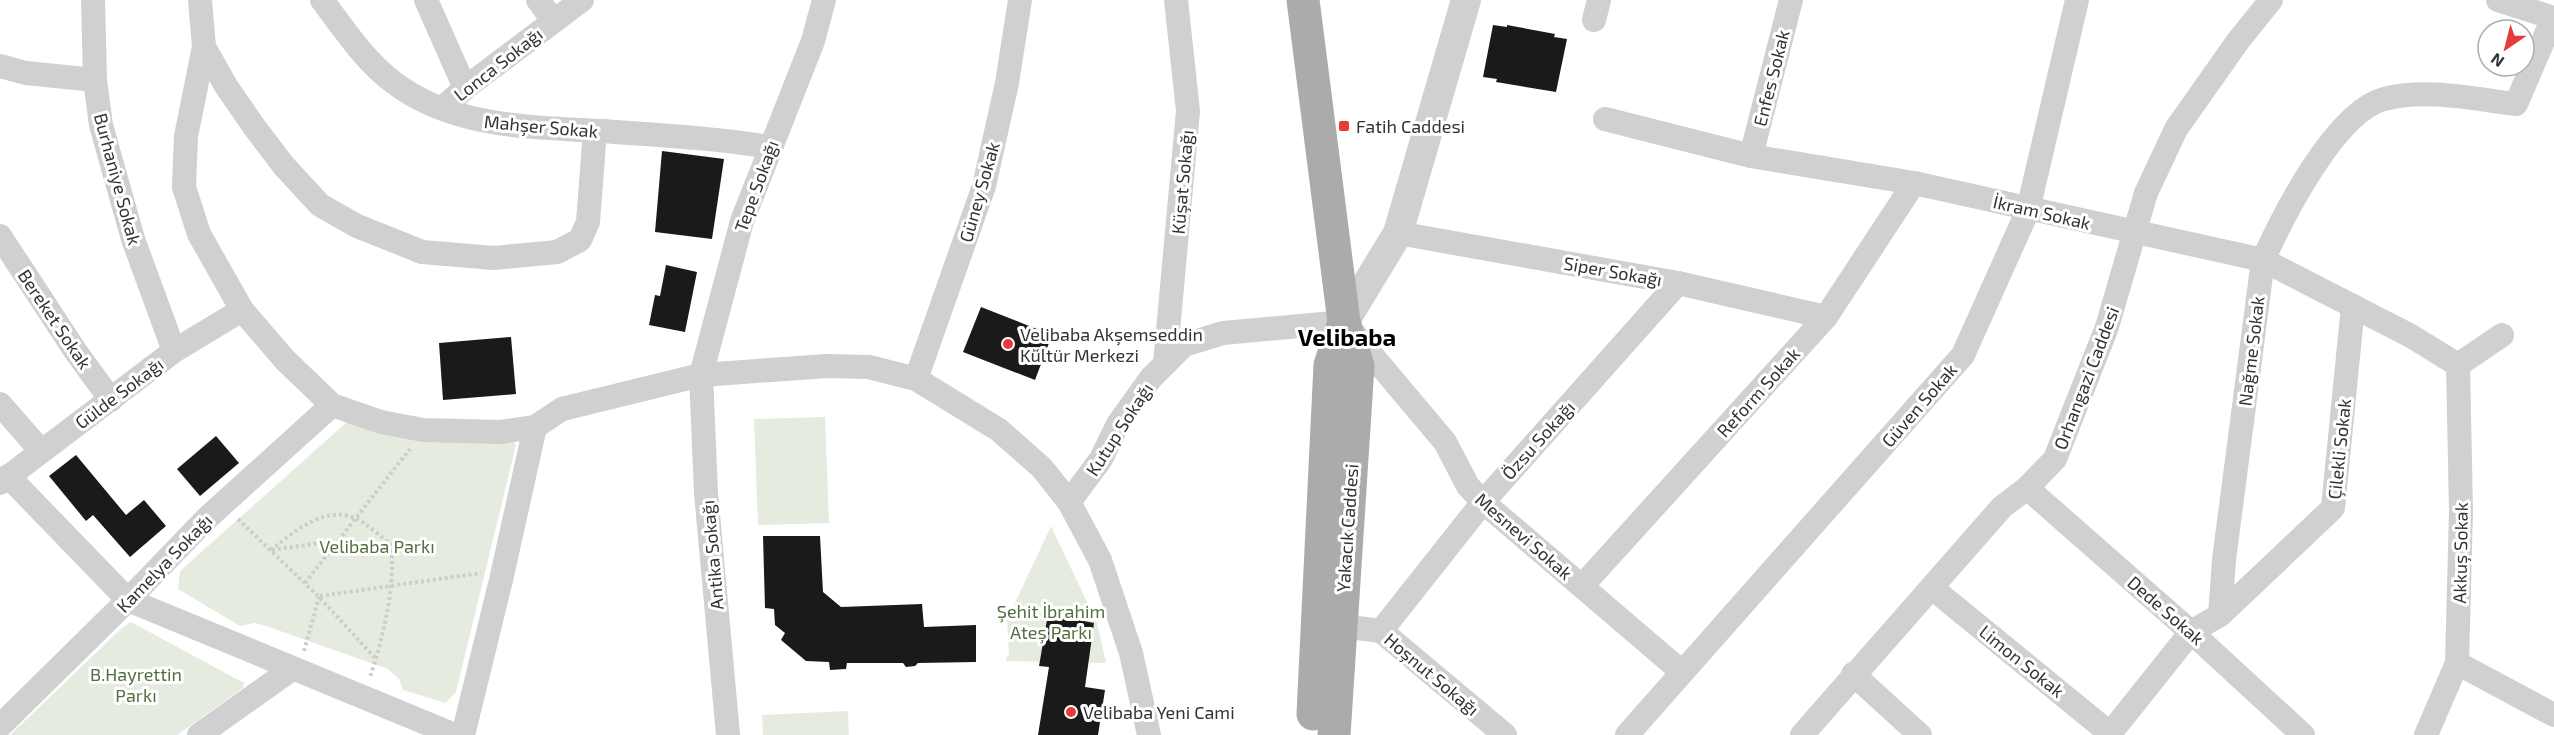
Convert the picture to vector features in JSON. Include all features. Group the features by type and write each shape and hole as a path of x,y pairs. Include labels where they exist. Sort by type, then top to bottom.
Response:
{"main road":[{"name":"Yakacık Caddesi","path":"1303,0 1344,322 1358,366 1329,625 1312,735"},
{"name":"Yakacık Caddesi","path":"1329,625 1334,735"}],"street":[{"name":"Burhaniye Sokak","path":"93,0 95,80 101,125 133,239 174,351"},
{"path":"200,0 204,47 186,136 184,187 199,234 242,310 285,360 332,405 381,422 423,430 500,432 535,427 562,409 701,375 827,366 869,367 916,379 999,429 1042,468 1069,502 1100,560 1131,653 1149,735"},
{"name":"Mahşer Sokak","path":"322,0 370,61 392,81 419,99 471,119 509,125 722,139 770,147"},
{"path":"426,0 465,88"},
{"path":"538,0 553,20"},
{"name":"Lonca Sokağı","path":"443,108 465,88 582,0"},
{"name":"Tepe Sokağı","path":"701,375 728,268 770,147 813,41 824,0"},
{"name":"Güney Sokak","path":"916,379 984,186 1007,83 1020,0"},
{"name":"Küşat Sokağı","path":"1165,364 1188,111 1176,0"},
{"path":"1344,322 1398,233 1466,0"},
{"name":"Enfes Sokak","path":"1751,156 1791,0"},
{"name":"Güven Sokak","path":"1627,735 1963,355 2028,210 2077,0"},
{"name":"Orhangazi Caddesi","path":"1802,735 1853,674 2002,507 2026,488 2055,459 2107,327 2146,193 2176,129 2238,41 2271,0"},
{"path":"2498,0 2554,18"},
{"name":"Nağme Sokak","path":"2220,615 2224,560 2263,260 2283,216 2331,142 2360,111 2383,99 2425,94 2516,104 2554,18"},
{"path":"204,47 226,86 255,128 284,166 320,205 357,226 422,252 494,258 557,252 579,240 588,222 596,131"},
{"path":"0,66 26,73 95,80"},
{"name":"İkram Sokak","path":"1605,119 1751,156 1914,183 2028,210 2263,260 2353,306 2458,365"},
{"name":"Reform Sokak","path":"1582,586 1826,317 1914,183"},
{"name":"Siper Sokağı","path":"1398,233 1678,283 1826,317"},
{"name":"Bereket Sokak","path":"0,236 76,352 111,400"},
{"name":"Özsu Sokağı","path":"1381,631 1483,502 1678,283"},
{"name":"Çilekli Sokak","path":"2220,615 2333,508 2353,306"},
{"name":"Gülde Sokağı","path":"4,479 174,351 242,310"},
{"name":"Kutup Sokağı","path":"1069,502 1101,459 1118,423 1151,378 1184,345 1223,333 1344,322"},
{"name":"Mesnevi Sokak","path":"1344,322 1444,442 1468,486 1483,502 1682,672"},
{"path":"2458,365 2502,335"},
{"name":"Akkuş Sokak","path":"2426,735 2457,663 2461,511 2458,365"},
{"name":"Antika Sokağı","path":"701,375 706,494 728,735"},
{"path":"0,404 41,451"},
{"name":"Kamelya Sokağı","path":"0,726 222,504 332,405"},
{"path":"463,735 503,572 535,427"},
{"path":"4,479 128,600 454,735"},
{"name":"Dede Sokak","path":"2026,488 2191,632 2303,735"},
{"name":"Limon Sokak","path":"1932,588 2110,734"},
{"path":"2110,734 2191,632 2220,615"},
{"name":"Hoşnut Sokağı","path":"1329,625 1381,631 1505,735"},
{"path":"2457,663 2554,715"},
{"path":"200,735 295,670"},
{"path":"1853,674 1920,735"}],"path":[{"path":"305,583 390,477 423,430"},
{"path":"222,504 319,597 376,659"},
{"path":"271,550 312,522 341,514 356,519 390,543 394,560 391,586 376,659 364,698"},
{"path":"271,550 320,543 334,546"},
{"path":"319,597 458,575 503,572"},
{"path":"295,670 319,597"}],"green space":[{"path":"825,417 829,523 758,525 754,419"},
{"name":"Velibaba Parkı","path":"348,421 512,440 516,445 456,692 446,703 403,690 399,679 388,669 266,626 255,623 240,626 178,589 180,571"},
{"name":"Şehit İbrahim Ateş Parkı","path":"1051,526 1097,623 1106,663 1005,661 1009,654 1007,620"},
{"name":"B.Hayrettin Parkı","path":"131,622 244,683 243,688 177,735 10,735 122,628"},
{"path":"848,711 849,735 763,735 762,715"}],"building":[{"path":"1493,25 1507,27 1507,25 1555,34 1554,37 1567,39 1556,92 1496,82 1497,79 1483,77"},
{"path":"662,151 724,159 712,239 655,232"},
{"path":"666,265 697,272 685,332 649,325 655,295 660,296"},
{"name":"Velibaba Akşemseddin Kültür Merkezi","path":"981,307 1052,335 1035,380 963,352"},
{"path":"511,337 516,394 443,400 439,343"},
{"path":"216,436 239,463 200,496 177,469"},
{"path":"76,455 126,515 144,500 166,526 130,557 93,515 86,521 49,476"},
{"path":"763,536 820,536 823,592 841,607 922,604 924,627 976,625 976,662 918,663 915,666 906,667 903,663 847,663 846,669 830,670 829,662 806,661 781,640 785,633 775,625 774,609 765,608"},
{"path":"1048,614 1094,623 1085,687 1105,690 1098,735 1038,735 1049,667 1039,666"}],"place":[{"name":"Fatih Caddesi","path":"1344,126"},
{"name":"Velibaba Akşemseddin Kültür Merkezi","path":"1008,344"},
{"name":"Velibaba Yeni Cami","path":"1071,712"}],"district":[{"name":"Velibaba","path":"1347,336"}]}
